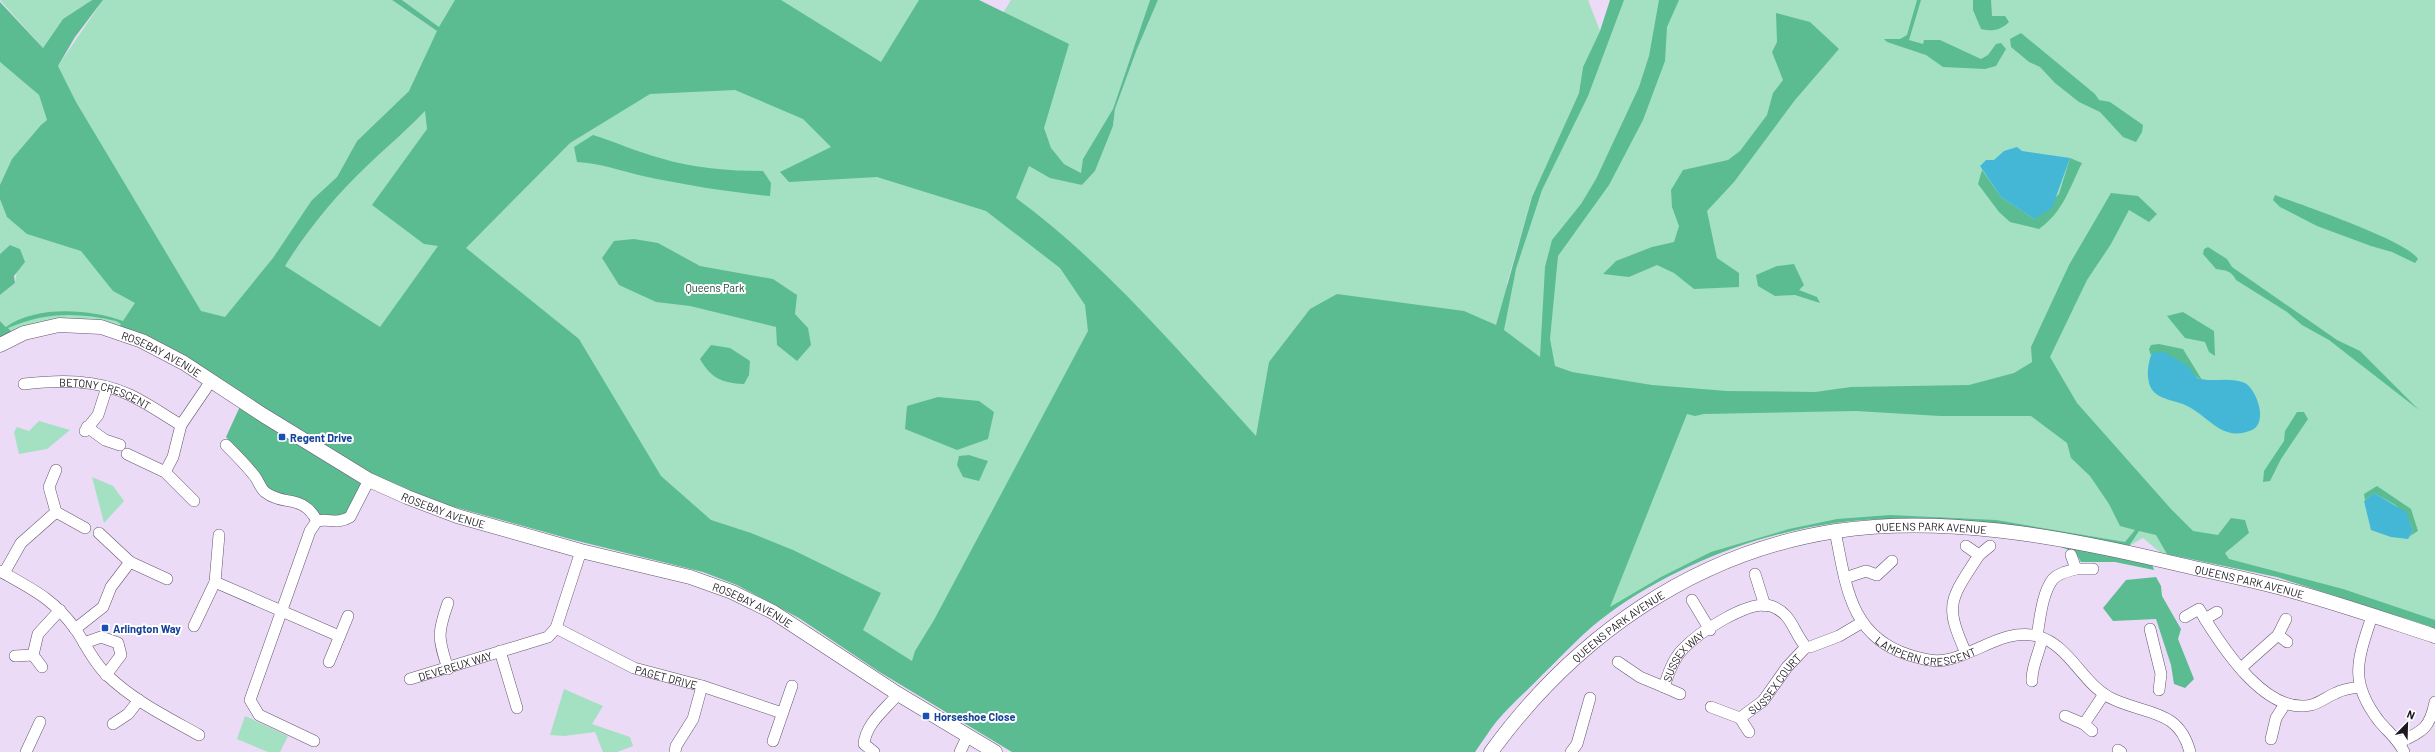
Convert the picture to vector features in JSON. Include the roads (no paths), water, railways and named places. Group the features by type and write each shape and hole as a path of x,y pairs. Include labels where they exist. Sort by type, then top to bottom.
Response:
{"street":[{"name":"ROSEBAY AVENUE","path":"0,345 24,333 41,328 66,325 101,327 142,341 184,363 369,480 457,516 581,551 690,577 732,592 773,612 806,632 898,694 967,737 995,752"},
{"name":"BETONY CRESCENT","path":"24,384 70,380 107,387 131,396 181,425"},
{"path":"165,472 173,457 181,425 211,381"},
{"path":"107,387 98,415 86,429 165,472 194,501"},
{"path":"226,445 255,475 265,491 279,499 294,501 311,510 316,521"},
{"path":"56,470 50,487 56,512 85,528"},
{"path":"316,521 323,520 334,522 350,517 369,480"},
{"path":"56,512 21,543 2,572 40,592 60,610 75,629 106,675 139,700 199,735"},
{"path":"314,741 259,715 250,700 310,531 316,521"},
{"name":"QUEENS PARK AVENUE","path":"1491,752 1524,708 1561,669 1601,634 1631,613 1693,577 1741,556 1835,531 1892,526 1958,528 2050,538 2094,545 2235,576 2298,592 2435,636"},
{"name":"LAMPERN CRESCENT","path":"1835,531 1845,578 1861,623 1872,636 1884,645 1923,659 1951,659 2008,636 2024,634 2039,637 2056,645 2087,679 2104,694 2171,721 2181,729 2190,752"},
{"path":"99,533 130,562 167,579"},
{"path":"194,626 215,582 219,535"},
{"path":"1966,546 1979,555"},
{"path":"1966,653 1954,623 1952,602 1979,555 1990,546"},
{"path":"556,628 581,551"},
{"path":"2072,555 2076,569"},
{"path":"1845,578 1866,572 1876,575 1892,561"},
{"path":"75,629 103,607 111,587 130,562"},
{"path":"2032,681 2032,674 2039,655 2039,637 2045,599 2054,579 2061,573 2076,569 2093,569"},
{"path":"1755,574 1765,606"},
{"path":"215,582 339,636"},
{"name":"SUSSEX WAY","path":"1692,600 1710,630"},
{"path":"448,603 439,630 439,637 448,669"},
{"name":"SUSSEX WAY","path":"1664,687 1676,658 1683,649 1710,630 1750,607 1765,606 1781,611 1789,618 1806,647"},
{"path":"2185,617 2199,609 2221,645 2240,668 2253,681 2285,704 2295,707 2313,705 2337,692 2360,687"},
{"path":"33,655 38,634 60,610"},
{"path":"2205,619 2217,612"},
{"path":"329,662 348,616"},
{"path":"2372,616 2359,654 2357,668 2360,687 2373,712 2402,747 2428,726 2432,718 2435,702"},
{"path":"2240,668 2282,638 2286,619"},
{"path":"1806,647 1817,646 1861,623"},
{"name":"DEVEREUX WAY","path":"410,679 448,669 500,651 548,637 556,628"},
{"name":"PAGET DRIVE","path":"556,628 621,664 702,686 782,714"},
{"path":"2150,629 2161,674 2159,690"},
{"path":"84,643 102,636 118,643 122,655 106,675"},
{"name":"SUSSEX COURT","path":"1740,718 1763,702 1786,667 1806,647"},
{"name":"DEVEREUX WAY","path":"500,651 516,708"},
{"path":"15,656 33,655"},
{"path":"33,655 42,667"},
{"name":"SUSSEX WAY","path":"1618,662 1640,676 1680,694"},
{"path":"675,752 676,746 693,719 702,686"},
{"path":"773,741 792,686"},
{"path":"874,752 864,744 864,740 875,718 883,712 898,694"},
{"path":"2084,724 2104,694"},
{"path":"1571,752 1577,744 1590,698"},
{"path":"114,724 128,714 139,700"},
{"path":"2271,739 2276,718 2285,704"},
{"name":"SUSSEX COURT","path":"1711,707 1740,718 1749,732"},
{"path":"2065,716 2084,724 2092,731"},
{"path":"26,752 40,722"},
{"path":"960,752 967,737"}],"water":[{"path":"2017,147 2022,151 2070,158 2052,208 2034,219 2001,197 1980,166 1986,160 1994,160 2004,151"},
{"path":"2164,352 2188,366 2197,378 2208,380 2233,380 2248,385 2254,393 2259,406 2260,416 2257,426 2252,430 2241,433 2224,431 2185,405 2156,394 2152,390 2149,382 2149,365 2152,353"},
{"path":"2374,493 2406,512 2413,531 2408,539 2391,537 2371,530 2364,501"}],"place":[{"name":"Regent Drive","path":"282,437"},
{"name":"Arlington Way","path":"105,628"},
{"name":"Horseshoe Close","path":"926,716"}],"park label":[{"name":"Queens Park","path":"715,287"}]}
